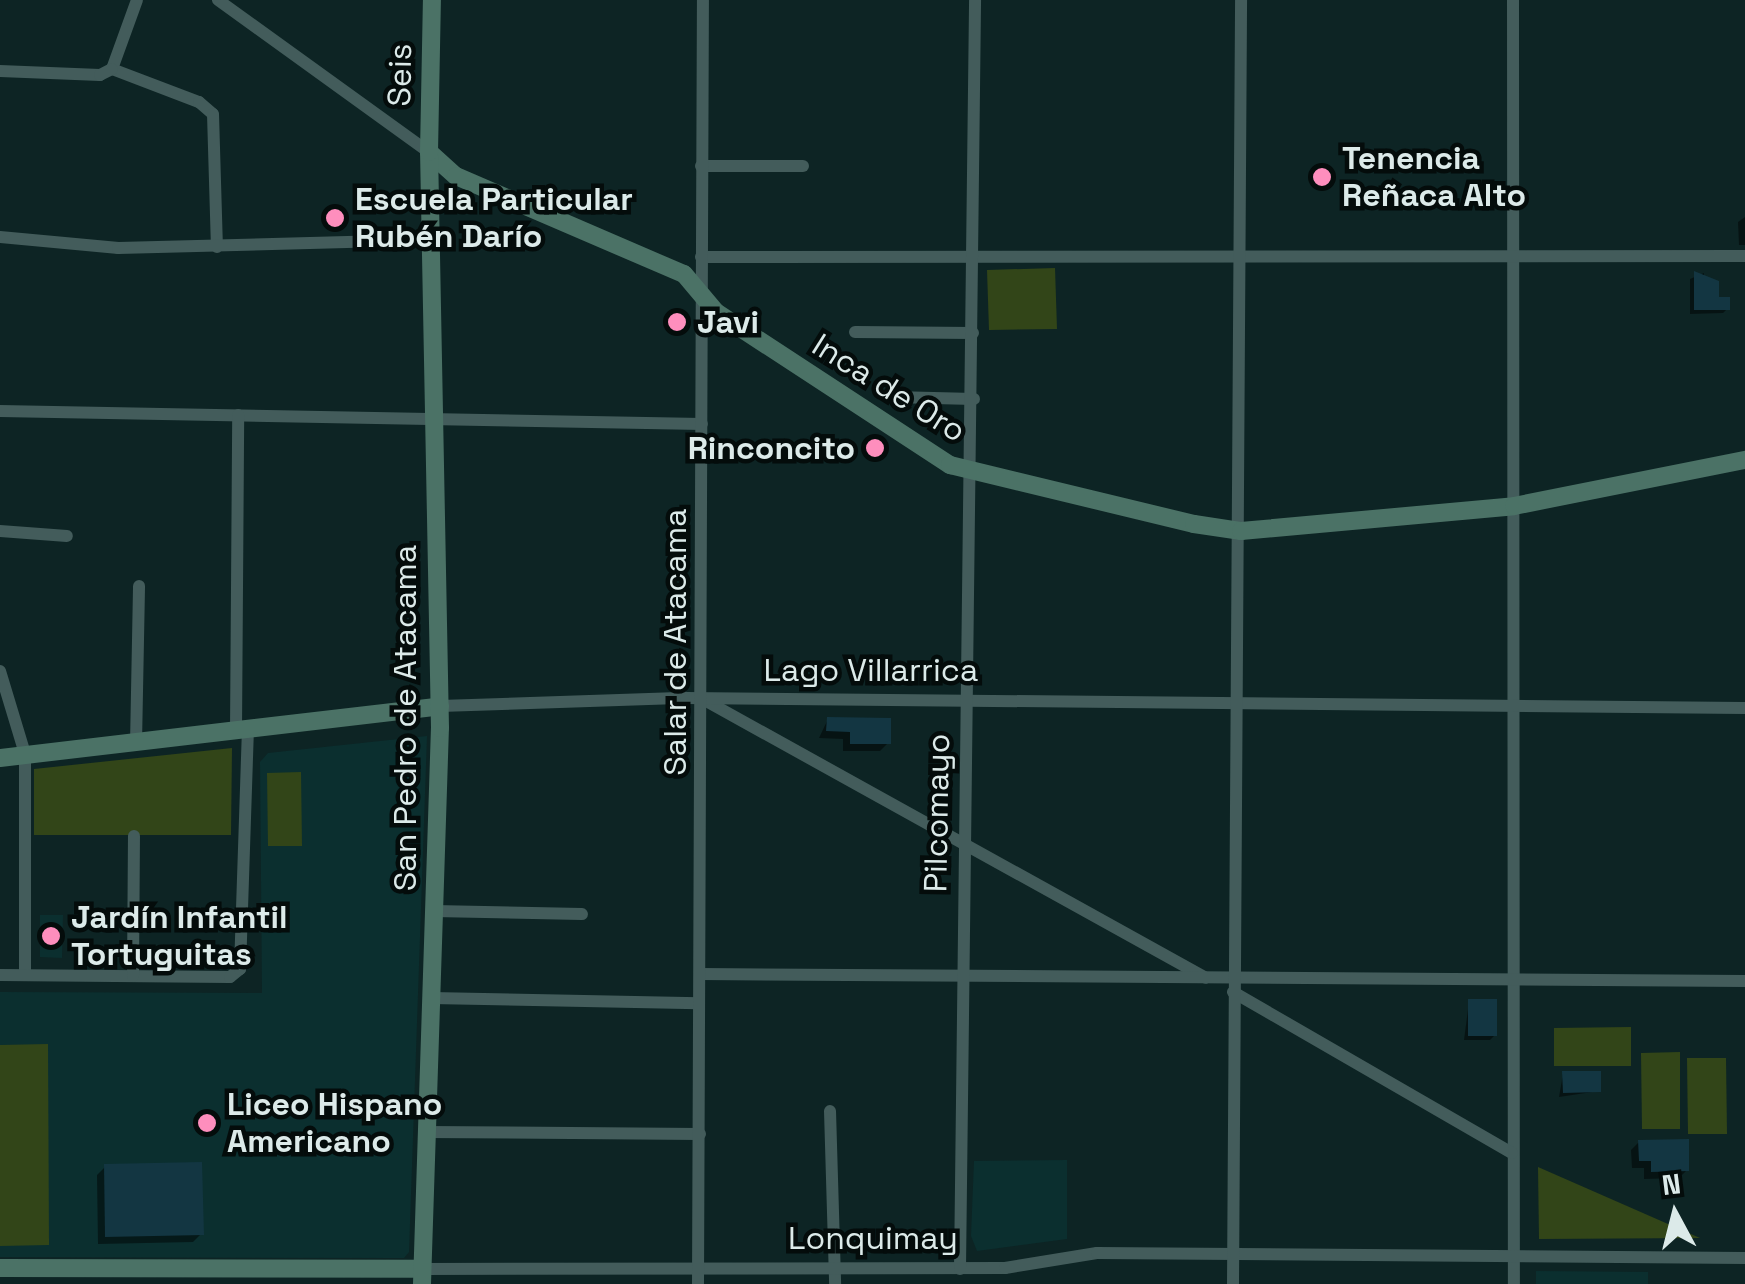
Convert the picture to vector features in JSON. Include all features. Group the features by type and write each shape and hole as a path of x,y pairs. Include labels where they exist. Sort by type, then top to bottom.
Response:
{"street":[{"path":"0,70 100,75 112,69 137,0"},
{"name":"Inca de Oro","path":"218,0 456,176 684,274 702,296 796,365 968,470 1241,530 1514,506 1640,486 1745,460"},
{"name":"Seis","path":"428,152 432,0"},
{"name":"Salar de Atacama","path":"698,1284 703,0"},
{"name":"Pilcomayo","path":"960,1268 968,470 974,398 975,0"},
{"path":"1234,1284 1242,0"},
{"path":"1513,0 1514,1284"},
{"path":"112,69 199,102 213,114 217,247"},
{"name":"San Pedro de Atacama","path":"422,1276 440,706 428,152"},
{"path":"701,166 802,166"},
{"path":"0,237 118,248 431,240"},
{"path":"701,256 1745,256"},
{"path":"855,332 974,334"},
{"path":"893,397 974,398"},
{"path":"0,411 702,424"},
{"path":"0,975 230,977 240,969 238,415"},
{"path":"0,530 67,536"},
{"path":"136,744 140,586"},
{"path":"0,670 25,754 25,976"},
{"path":"703,700 963,838 1209,980"},
{"name":"Lago Villarrica","path":"0,758 440,706 703,700 1745,708"},
{"path":"133,976 134,836"},
{"path":"434,911 582,914"},
{"path":"700,974 1209,980 1238,987 1745,981"},
{"path":"1238,987 1512,1154"},
{"path":"431,998 699,1003"},
{"path":"830,1111 835,1284"},
{"path":"424,1132 700,1134"},
{"name":"Lonquimay","path":"0,1268 422,1276 698,1268 960,1268 1096,1253 1745,1258"}],"shaded area":[{"name":"Liceo Hispano Americano","path":"427,736 409,1252 404,1258 0,1257 0,992 262,993 260,762 268,753"},
{"name":"Jardín Infantil Tortuguitas","path":"40,915 63,915 62,958 40,957"},
{"path":"1067,1160 1067,1239 977,1251 971,1236 974,1161"},
{"path":"1536,1271 1648,1272 1648,1284 1536,1284"}],"green space":[{"path":"1055,268 1057,329 989,330 987,270"},
{"path":"232,748 231,835 34,835 34,769"},
{"path":"301,772 302,846 268,846 267,773"},
{"path":"1631,1027 1631,1066 1554,1066 1554,1028"},
{"path":"48,1044 49,1245 0,1246 0,1045"},
{"path":"1680,1052 1680,1129 1642,1129 1641,1053"},
{"path":"1687,1058 1726,1058 1727,1134 1688,1134"},
{"path":"1538,1167 1700,1238 1539,1239"}],"building":[{"path":"1694,271 1719,281 1719,297 1730,297 1730,310 1694,310"},
{"path":"827,717 891,718 891,744 850,744 850,732 826,731"},
{"path":"1468,999 1497,999 1497,1036 1468,1036"},
{"path":"1562,1071 1601,1071 1601,1092 1563,1093"},
{"path":"1689,1139 1689,1171 1651,1172 1651,1161 1639,1161 1638,1140"},
{"path":"202,1162 204,1235 105,1237 104,1164"}],"place":[{"name":"Tenencia Reñaca Alto","path":"1322,177"},
{"name":"Escuela Particular Rubén Darío","path":"335,218"},
{"name":"Javi","path":"677,322"},
{"name":"Rinconcito","path":"875,448"},
{"name":"Jardín Infantil Tortuguitas","path":"51,936"},
{"name":"Liceo Hispano Americano","path":"207,1123"}]}
